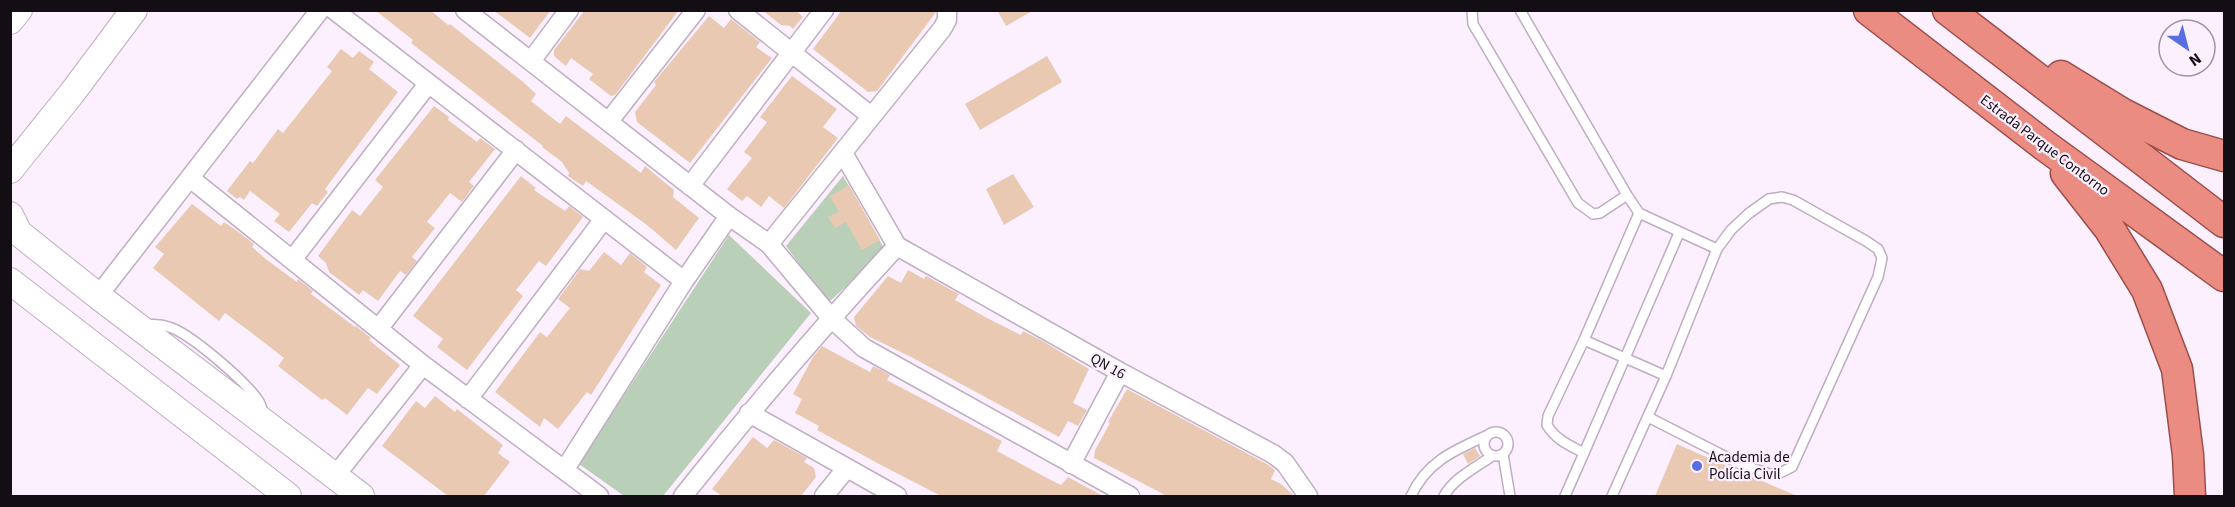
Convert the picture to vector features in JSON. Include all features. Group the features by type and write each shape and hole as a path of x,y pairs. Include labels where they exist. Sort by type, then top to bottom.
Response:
{"highway":[{"name":"Estrada Parque Contorno","path":"1869,10 2044,145 2224,276"},
{"path":"1948,10 2224,222"},
{"path":"1955,10 2123,114 2182,144 2224,156"},
{"path":"2044,145 2109,228 2147,290 2178,369 2188,455 2190,496"}],"main road":[{"path":"10,21 19,10"},
{"path":"10,170 72,93 134,10"},
{"path":"10,214 20,233 98,296 361,496"},
{"path":"10,282 288,496"}],"street":[{"path":"98,296 320,10"},
{"path":"334,10 684,281"},
{"path":"465,10 690,186 769,244 831,318 864,348 1130,496"},
{"path":"531,61 569,10"},
{"path":"609,121 696,10"},
{"path":"738,10 871,116"},
{"path":"690,186 824,10"},
{"path":"769,244 942,29 947,20 947,10"},
{"path":"292,260 429,84"},
{"path":"379,328 516,150"},
{"path":"683,496 749,413 897,246 843,153"},
{"path":"190,178 423,365 599,496"},
{"path":"565,469 684,281 729,216"},
{"path":"468,399 604,219"},
{"name":"QN 16","path":"897,246 1120,372 1273,454 1285,463 1308,496"},
{"path":"335,476 423,365"},
{"path":"1071,464 1120,372"},
{"path":"749,413 897,496"},
{"path":"824,496 846,469"}],"lane":[{"path":"1472,10 1473,24 1578,202 1593,214 1600,213 1627,195"},
{"path":"1520,10 1639,213 1717,249"},
{"path":"1612,496 1647,417 1666,376 1717,249 1731,230 1748,214 1769,199 1782,196 1794,200 1878,249 1882,258 1881,266 1857,325 1794,463 1787,471 1769,474 1740,464 1647,417"},
{"path":"1584,453 1560,441 1547,425 1548,416 1639,213"},
{"path":"1565,496 1679,233"},
{"path":"1584,340 1666,376"},
{"path":"1411,496 1428,470 1441,458 1498,432 1503,435 1508,444 1503,454 1510,496"},
{"path":"1488,435 1485,440 1485,450 1492,456"},
{"path":"1444,496 1458,480 1492,456 1503,454"}],"green space":[{"path":"843,176 885,250 828,303 786,246"},
{"path":"729,235 811,313 663,496 624,496 579,464"}],"building":[{"path":"375,10 430,10 522,81 536,94 531,101 560,124 566,116 641,173 645,166 674,190 673,197 699,218 676,250 647,225 586,181 583,186 568,176 569,173 562,162 411,43 413,40"},
{"path":"493,10 551,10 530,38"},
{"path":"585,10 679,10 615,95 611,96 589,79 593,74 571,58 566,66 554,56 554,50"},
{"path":"762,10 796,10 803,17 793,29 790,26 781,25"},
{"path":"842,10 936,10 936,12 877,91 868,92 813,49"},
{"path":"997,10 1034,10 1006,26"},
{"path":"709,16 724,28 731,19 760,42 756,47 772,58 690,163 637,122 635,112 656,85 654,82"},
{"path":"341,49 353,58 359,51 374,62 369,69 398,92 325,189 328,192 317,206 312,203 289,232 274,221 280,214 250,191 244,200 240,197 237,199 227,191 250,161 253,163 278,129 283,133 332,71 327,67"},
{"path":"1047,56 1062,82 980,130 965,104"},
{"path":"792,76 837,109 823,127 838,138 784,208 769,196 761,207 747,196 742,201 727,189 752,158 744,152 767,122 760,117"},
{"path":"434,106 477,142 480,138 495,149 469,182 474,186 462,202 450,193 427,222 435,228 412,257 417,261 406,275 400,271 378,301 363,290 359,295 329,272 326,263 318,256 352,210 360,216 383,187 375,180"},
{"path":"1013,174 1034,207 1004,225 986,189"},
{"path":"521,176 536,188 534,190 565,211 569,206 583,217 546,266 539,261 516,290 523,296 467,370 437,347 443,339 413,316"},
{"path":"849,185 880,240 862,250 846,222 835,228 828,217 839,212 830,196"},
{"path":"192,204 221,226 224,222 240,233 254,244 252,247 267,260 297,282 298,279 313,291 311,294 356,326 371,338 369,340 400,365 377,394 368,388 347,415 325,398 322,400 278,366 284,358 253,334 225,313 219,321 153,268 164,254 155,247"},
{"path":"604,252 621,265 630,253 647,267 644,272 661,285 591,395 587,392 558,429 544,418 540,427 495,392 540,332 547,337 570,308 558,299 580,269 589,271"},
{"path":"908,270 924,279 926,276 959,294 955,300 987,318 1021,335 1023,331 1039,339 1089,369 1073,403 1087,410 1078,426 1068,421 1059,437 870,337 856,326 854,317 888,276 901,283"},
{"path":"822,346 870,372 873,366 890,375 887,380 1002,441 997,451 1047,478 1061,485 1068,477 1103,496 941,496 879,464 817,430 819,426 795,413 802,399 793,394 813,357"},
{"path":"1127,389 1267,464 1275,470 1271,479 1281,484 1294,496 1167,496 1094,458 1095,450 1110,423 1108,422"},
{"path":"435,396 455,412 457,409 503,445 498,453 510,462 484,496 448,496 382,446 416,401 425,408"},
{"path":"753,437 767,448 774,440 807,458 804,462 814,468 816,477 801,496 722,496 712,489"},
{"name":"Academia de Polícia Civil","path":"1677,444 1704,456 1797,496 1655,496"},
{"path":"1475,448 1480,456 1468,464 1463,454"}],"place":[{"name":"Academia de Polícia Civil","path":"1697,466"}]}
